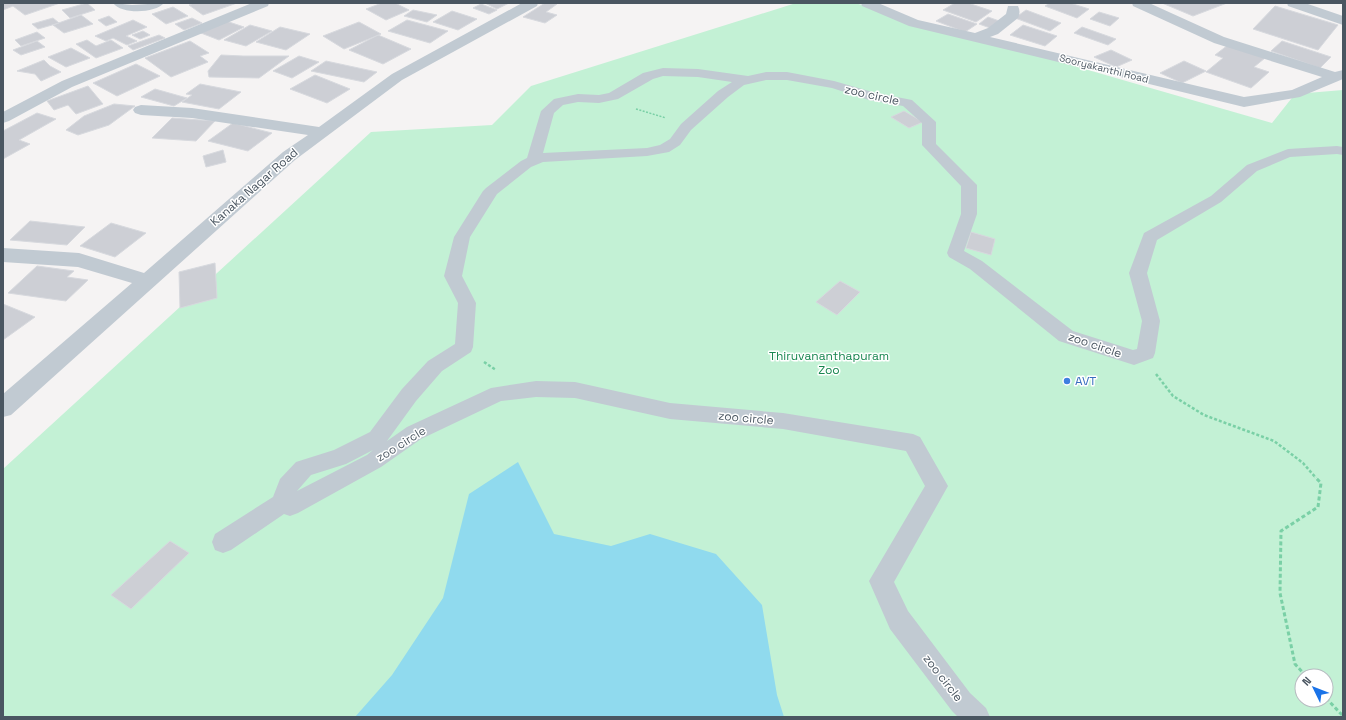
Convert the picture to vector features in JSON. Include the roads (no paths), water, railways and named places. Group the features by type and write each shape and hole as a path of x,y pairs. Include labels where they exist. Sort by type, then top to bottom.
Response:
{"street":[{"path":"3,118 67,84 263,3"},
{"name":"Kanaka Nagar Road","path":"3,408 289,156 397,77 532,3"},
{"name":"Sooryakanthi Road","path":"866,3 914,23 1244,102 1295,94 1339,76"},
{"path":"1138,3 1220,40 1339,76"},
{"path":"1293,3 1343,21"},
{"path":"976,38 993,31 1013,15 1013,9"},
{"path":"141,110 192,113 322,132"},
{"path":"3,255 79,260 147,281"}],"lane":[{"path":"119,3 122,6 133,8 158,3"},
{"name":"zoo circle","path":"534,161 548,111 559,102 578,98 599,99 613,96 648,76 663,72 698,73 747,80"},
{"name":"zoo circle","path":"223,542 281,504 288,486 304,468 339,458 377,438 409,395 435,366 464,347 467,303 453,276 462,237 491,191 526,164 541,158 647,152 664,149 675,142 686,127 723,94 740,82 766,76 787,76 834,85 874,97 907,103 929,122 929,145 969,185 969,214 955,253 976,265 1066,336 1134,358 1146,353 1151,321 1138,273 1150,237 1216,199 1252,168 1288,154 1337,150 1343,151"},
{"name":"zoo circle","path":"281,504 290,506 374,461 414,433 498,394 536,389 575,390 670,411 782,421 912,443 937,486 881,581 899,620 961,702 977,717"}],"water":[{"path":"518,462 554,534 611,546 650,534 716,554 762,605 777,695 784,717 355,717 392,675 443,598 469,494"}],"place":[{"name":"AVT","path":"1067,381"}],"park label":[{"name":"Thiruvananthapuram Zoo","path":"829,363"}]}
